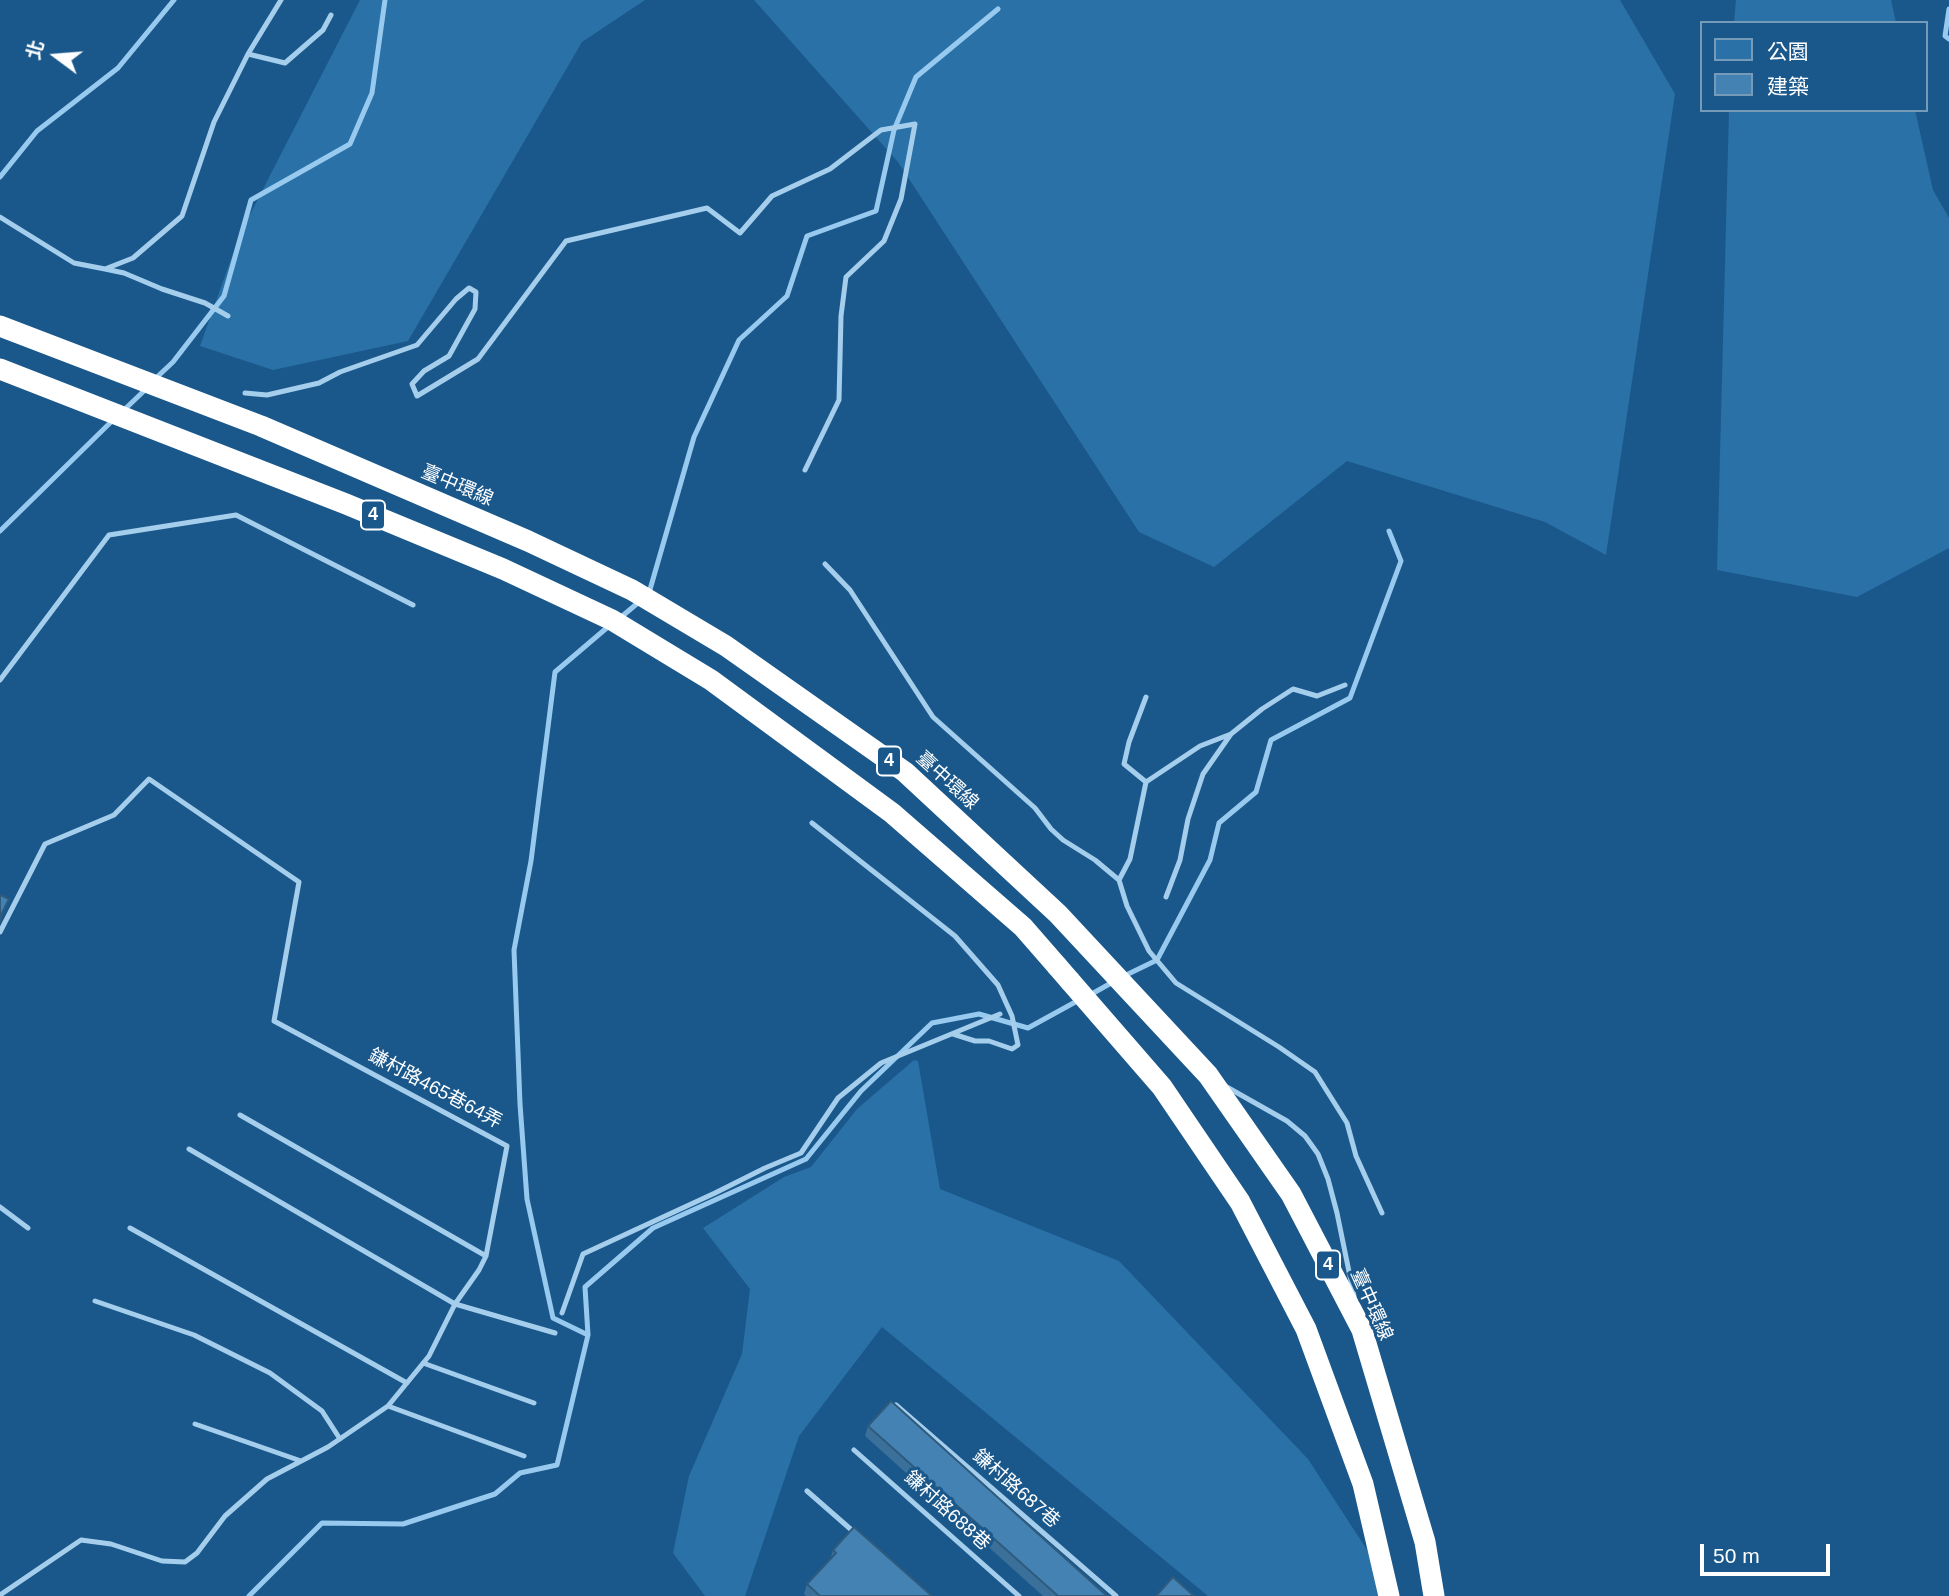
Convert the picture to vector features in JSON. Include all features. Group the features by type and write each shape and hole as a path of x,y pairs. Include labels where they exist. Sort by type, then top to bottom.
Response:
{"highway":[{"name":"臺中環線","path":"0,326 261,426 516,536 644,598 726,646 905,772 1058,914 1208,1076 1291,1195 1362,1330 1425,1542 1434,1596"},
{"name":"4","path":"0,369 358,509 503,569 617,623 711,680 892,813 1023,927 1162,1087 1240,1202 1306,1329 1363,1485 1389,1596"}],"lane":[{"path":"106,269 133,258 182,216 214,122 248,54 281,0"},
{"path":"248,54 285,63 323,30 331,15"},
{"path":"245,393 267,395 319,383 340,372 417,345 456,299 469,288 476,292 475,309 449,356 424,371 412,384 417,396 478,359 566,240 707,208 740,233 772,196 830,169 881,130 915,124 901,198 884,241 846,277 841,316 839,400 805,470"},
{"path":"0,216 74,263 124,273 205,303 228,316"},
{"path":"0,680 109,535 236,515 413,605"},
{"path":"825,564 850,590 933,717 1035,808 1063,840 1095,860 1119,880 1127,906 1149,951 1176,983 1315,1072 1347,1123 1356,1156 1381,1213"},
{"path":"1166,897 1180,860 1188,819 1203,774 1231,734 1293,689 1317,696 1345,685"},
{"path":"1146,697 1129,742 1124,764 1146,782"},
{"path":"1119,880 1130,859 1146,782 1200,746 1231,734"},
{"name":"鎌村路465巷64弄","path":"0,932 45,844 114,815 149,779 299,882 274,1021 507,1146 486,1256 455,1304 429,1356 388,1406 340,1439 267,1479 225,1516 197,1553 185,1562 162,1561 111,1544 82,1540 0,1595"},
{"path":"812,823 955,936 998,985 1012,1016 1018,1045 1012,1049 953,1034"},
{"path":"562,1313 583,1254 801,1153 838,1098 881,1063 1000,1014"},
{"path":"1208,1076 1287,1122 1305,1136 1318,1154 1337,1213 1362,1330"},
{"path":"240,1115 486,1256"},
{"path":"189,1149 455,1304 555,1334"},
{"path":"0,1207 28,1228"},
{"path":"130,1228 407,1383"},
{"path":"95,1301 194,1335 270,1373 322,1411 340,1439"},
{"path":"424,1363 534,1403"},
{"name":"鎌村路687巷","path":"896,1405 1116,1596"},
{"path":"388,1406 524,1456"},
{"path":"195,1424 302,1461"},
{"name":"鎌村路688巷","path":"854,1450 1019,1596"},
{"path":"807,1491 857,1535"}],"green space":[{"path":"360,0 645,0 582,42 408,341 273,370 200,346 240,234"},
{"path":"754,0 1620,0 1675,94 1606,555 1545,522 1347,461 1214,567 1139,532 898,162"},
{"path":"1736,0 1891,0 1896,21 1734,21"},
{"path":"1729,112 1915,112 1933,190 1949,218 1949,548 1857,597 1717,570"},
{"path":"914,1060 918,1061 940,1189 1119,1261 1308,1459 1397,1596 1208,1596 882,1327 799,1436 745,1596 705,1596 673,1553 689,1476 742,1354 750,1289 703,1228 784,1177 811,1167 857,1109"}],"building":[{"path":"0,895 9,899 0,922"},
{"path":"891,1401 1107,1596 1058,1596 868,1426"},
{"path":"854,1527 932,1596 820,1596 807,1584 836,1553 833,1550"},
{"path":"1173,1577 1194,1596 1156,1596"}],"waterway":[{"path":"0,177 37,131 118,68 174,0"},
{"path":"156,378 173,362 224,296 251,200 350,144 372,93 385,0"},
{"path":"649,593 694,437 739,340 787,296 807,236 876,211 894,130 916,77 998,9"},
{"path":"1949,9 1945,36 1949,39"},
{"path":"124,410 147,388"},
{"path":"0,531 114,419"},
{"path":"1122,977 1157,960 1210,860 1219,823 1256,792 1271,740 1350,698 1401,561 1389,531"},
{"path":"620,618 639,602"},
{"path":"588,1335 553,1318 527,1199 514,950 531,861 555,672 609,626"},
{"path":"1088,996 1113,982"},
{"path":"249,1596 322,1523 403,1524 495,1494 520,1473 557,1465 588,1335 585,1287 653,1228 806,1159 861,1091 932,1023 979,1014 1028,1028 1079,1000"}]}
